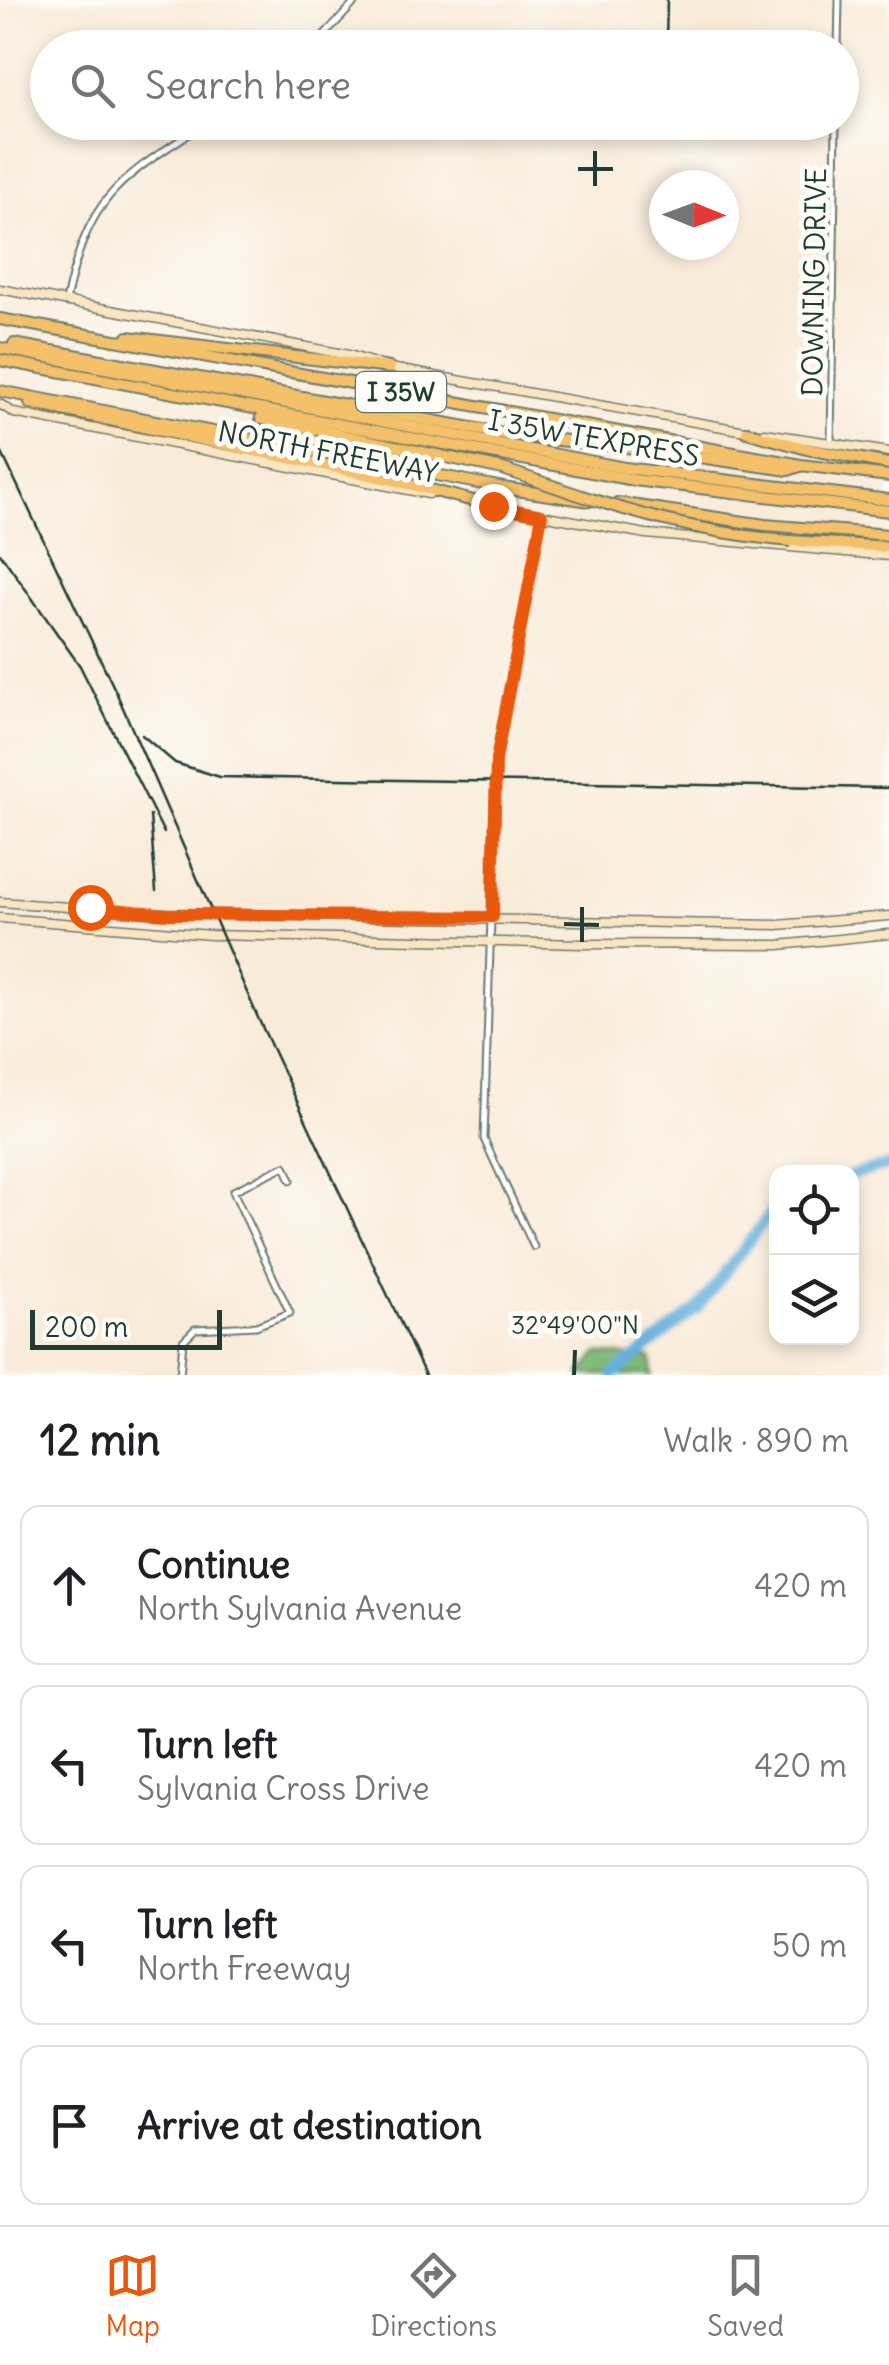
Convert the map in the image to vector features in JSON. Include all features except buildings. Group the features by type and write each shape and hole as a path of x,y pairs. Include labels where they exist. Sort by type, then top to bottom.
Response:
{"highway":[{"name":"I 35W","path":"0,319 801,466 889,476"},
{"path":"97,337 131,337 390,368"},
{"path":"0,345 510,436 645,448 788,470 801,466"},
{"name":"I 35W TEXPRESS","path":"0,345 625,468 889,500"},
{"name":"I 35W TEXPRESS","path":"0,360 148,392 634,480 889,511"},
{"path":"148,392 503,469 684,527 889,547"},
{"path":"0,393 493,506"},
{"name":"NORTH FREEWAY","path":"22,398 562,498 765,526 889,534"},
{"path":"747,432 808,449 889,464"}],"main road":[{"path":"0,289 349,355 390,368 747,432 889,452"},
{"name":"NORTH FREEWAY","path":"0,404 14,413 542,515 746,546 889,556"},
{"path":"0,902 114,909 778,925 889,916"},
{"path":"114,909 115,927"},
{"path":"0,918 211,935 727,946 889,934"},
{"path":"726,924 727,946"}],"street":[{"path":"330,30 357,0"},
{"path":"838,30 839,0"},
{"path":"66,300 84,232 106,196 180,140"},
{"name":"DOWNING DRIVE","path":"831,442 836,140"},
{"path":"534,1247 484,1139 496,760 542,515"},
{"path":"180,1375 182,1341 196,1329 256,1326 290,1313 233,1191 285,1166 291,1180"}],"green space":[{"path":"597,1353 651,1358 652,1375 580,1375"}],"waterway":[{"path":"859,1173 889,1165"},
{"path":"613,1375 698,1308 769,1215"}],"railway":[{"path":"666,30 667,0"},
{"path":"0,449 117,694 259,1020 425,1375"},
{"path":"0,553 80,666 164,833"},
{"path":"142,735 175,763 220,777 889,788"},
{"path":"150,816 156,891"}],"route":[{"path":"90,907 167,914 493,917 496,760 542,515 493,506"}]}
